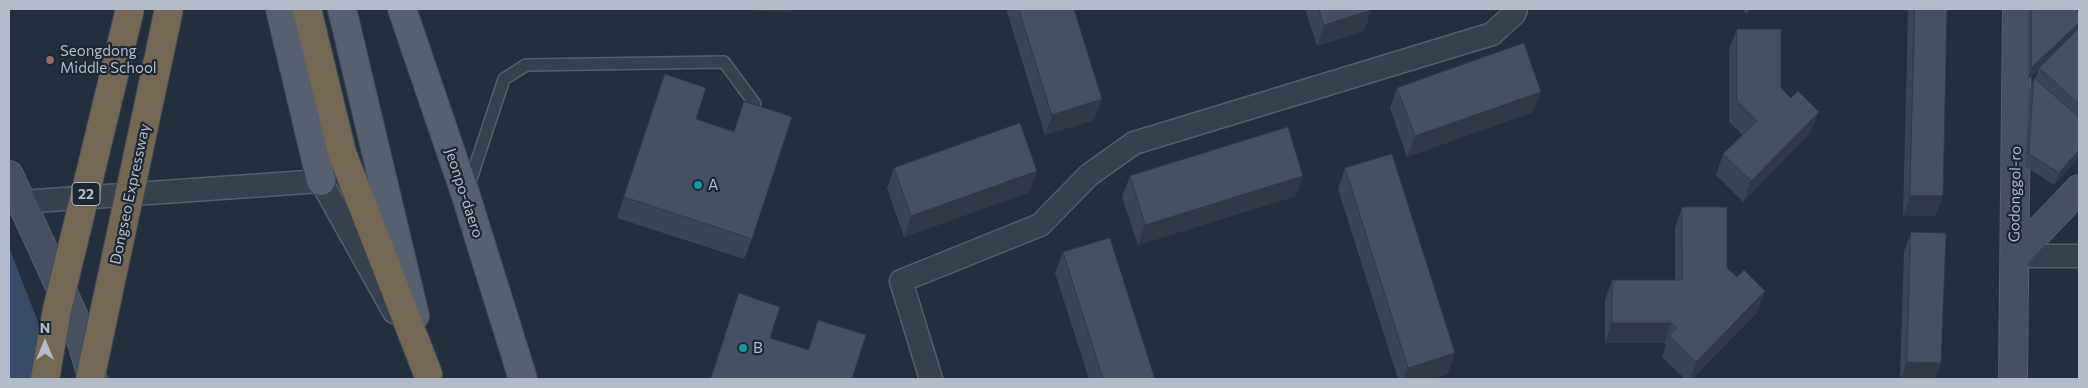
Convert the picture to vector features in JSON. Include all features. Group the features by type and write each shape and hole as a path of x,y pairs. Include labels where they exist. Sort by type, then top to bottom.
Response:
{"highway":[{"name":"22","path":"45,379 57,310 130,9"},
{"name":"Dongseo Expressway","path":"92,379 169,9"},
{"path":"307,9 342,153 429,377"}],"main road":[{"path":"280,9 321,181"},
{"path":"342,9 429,377"},
{"name":"Jeonpo-daero","path":"402,9 466,196 523,379"}],"street":[{"path":"931,379 901,281 1040,225 1089,175 1134,143 1492,34 1514,14 1516,9"},
{"name":"Godonggol-ro","path":"2013,379 2017,9"},
{"path":"9,175 76,322 92,379"},
{"path":"21,202 321,181 429,377"},
{"path":"2015,256 2079,189"},
{"path":"2015,256 2079,256"}],"lane":[{"path":"466,196 504,78 526,65 724,62 755,104"}],"water":[{"path":"9,247 60,379 9,379"}],"building":[{"path":"1019,9 1074,9 1102,99 1052,115"},
{"path":"1319,9 1370,9 1371,10 1324,25"},
{"path":"1915,9 1947,9 1943,196 1910,196"},
{"path":"2032,9 2075,9 2079,13 2079,23 2032,67"},
{"path":"1737,29 1781,29 1781,88 1791,98 1798,91 1819,112 1751,181 1723,154 1757,121 1737,101"},
{"path":"2077,30 2079,32 2079,104 2039,68"},
{"path":"1524,43 1541,92 1415,136 1397,88"},
{"name":"A","path":"665,74 706,88 696,119 734,132 744,101 792,117 752,239 624,197"},
{"path":"2034,78 2079,117 2079,150 2059,173 2029,154"},
{"path":"1020,123 1037,171 911,216 894,168"},
{"path":"1288,127 1303,176 1145,225 1130,176"},
{"path":"1392,154 1455,353 1408,368 1345,168"},
{"path":"1682,207 1727,207 1727,268 1737,277 1744,270 1765,291 1696,362 1669,336 1677,328 1671,323 1612,323 1612,280 1682,280"},
{"path":"1911,232 1946,233 1941,363 1907,362"},
{"path":"1110,238 1155,379 1103,379 1063,252"},
{"name":"B","path":"739,293 780,307 770,338 809,350 818,320 866,335 852,379 711,379"}],"place":[{"name":"Seongdong Middle School","path":"50,60"},
{"name":"A","path":"698,185"},
{"name":"B","path":"743,348"}]}
